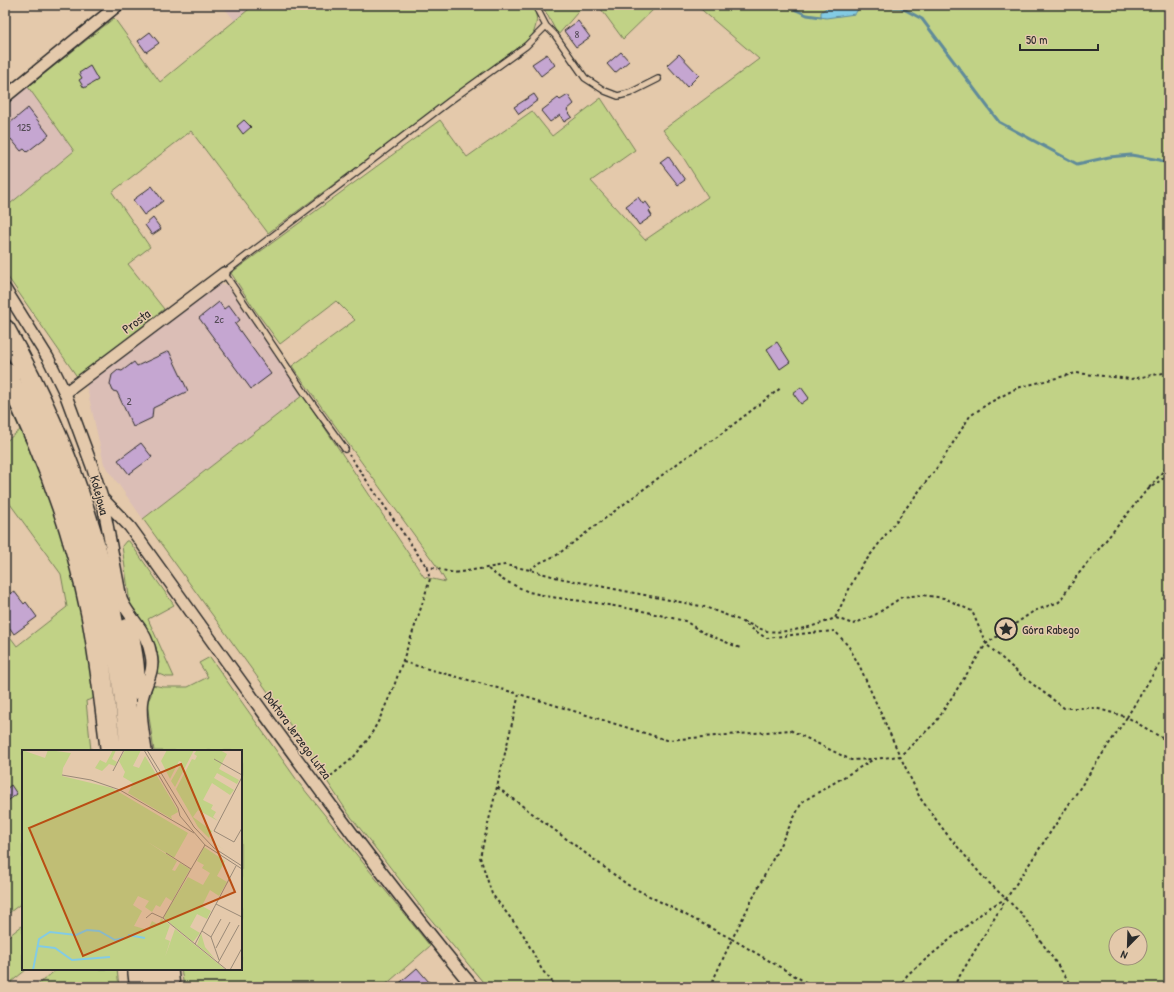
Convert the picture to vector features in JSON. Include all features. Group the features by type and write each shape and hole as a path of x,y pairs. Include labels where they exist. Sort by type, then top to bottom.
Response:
{"highway":[{"name":"Kolejowa","path":"5,330 30,377 56,434 85,511 99,562 134,714 131,750"},
{"path":"5,372 48,467 73,541 86,590 96,642 111,750"},
{"path":"123,605 134,661 134,714"},
{"path":"138,970 140,987"},
{"path":"158,970 160,987"}],"street":[{"path":"5,97 118,5"},
{"name":"Prosta","path":"65,393 224,273"},
{"name":"Kolejowa","path":"5,289 48,358 65,393 92,466 102,498 123,605"},
{"name":"Doktora Jerzego Lutza","path":"102,498 130,527 318,787 427,932 473,987"},
{"path":"134,714 146,750"},
{"path":"172,970 174,987"}],"lane":[{"path":"535,5 546,26 555,35 585,78 605,91 618,96 630,93 658,79"},
{"path":"345,449 304,392 224,273 451,100 526,46 546,26"}],"path":[{"path":"835,618 858,571 939,465 970,416 989,403 1017,388 1076,373 1131,379 1169,372"},
{"path":"530,570 537,564 557,555 682,460 717,437 782,387"},
{"path":"318,787 353,758 369,738 379,720 393,689 430,579 426,566 345,449"},
{"path":"402,662 519,694 667,740 790,730 851,760 900,756 936,722 986,644 1034,611 1059,602 1076,577 1169,464"},
{"path":"1146,491 1169,474"},
{"path":"426,566 454,573 505,566 530,570 559,578 705,607 767,630 786,631 822,623 835,618 853,624 875,615 902,597 922,595 944,598 972,611 986,644 1022,676 1064,708 1095,708 1127,717 1169,742"},
{"path":"487,568 503,580 529,592 551,597 638,610 685,621 702,632 740,648"},
{"path":"739,620 766,638 809,632 835,631 849,647 860,667 920,798 946,833 983,877 1021,913 1073,987"},
{"path":"953,987 1006,899 1127,717 1169,648"},
{"path":"519,694 480,857 492,894 523,934 542,970 557,987"},
{"path":"710,987 732,939 802,802 874,759"},
{"path":"497,787 628,884 732,939 814,987"},
{"path":"899,987 908,974 987,909 1006,899"}],"shaded area":[{"path":"222,5 254,5 235,21"},
{"path":"28,87 74,151 5,208 5,106"},
{"path":"218,284 227,285 303,395 143,519 104,464 86,384"}],"green space":[{"path":"254,5 532,5 536,14 536,21 532,37 268,233 191,131 112,192 150,247 128,264 164,309 78,378 5,273 5,208 74,151 28,87 114,18 160,82"},
{"path":"542,5 584,5 558,35"},
{"path":"598,5 658,5 623,39"},
{"path":"696,5 1169,5 1169,987 487,987 424,911 348,813 271,696 143,519 303,395 424,577 446,582 438,568 292,366 355,320 336,301 280,344 255,310 231,273 440,120 467,157 532,111 552,136 601,98 635,150 591,181 645,240 708,197 678,149 663,130 759,59"},
{"path":"5,390 47,486 62,531 84,619 97,697 86,701 91,750 22,750 22,903 5,916 5,630 17,646 67,607 61,574 5,497 5,442 20,430 7,401"},
{"path":"126,541 129,541 174,605 148,619 174,677 167,677 155,672 159,663 156,647 144,624 131,611 122,546"},
{"path":"210,657 299,783 430,946 383,987 184,987 181,970 242,970 242,750 154,750 147,703 151,695 152,685 163,687 188,687 208,677 199,663"},
{"path":"22,926 22,970 26,970 5,987 5,939"},
{"path":"56,970 117,970 119,987 35,987"}],"water":[{"path":"830,5 857,5 859,8 855,14 826,18 821,17 821,12"}],"building":[{"path":"578,21 590,37 576,47 564,31"},
{"path":"150,32 159,43 146,52 138,41"},
{"path":"621,52 629,61 615,73 607,64"},
{"path":"547,54 555,65 541,76 532,64"},
{"path":"679,54 699,75 687,87 667,65"},
{"path":"90,66 98,80 84,88 79,80 82,78 79,73"},
{"path":"534,94 538,100 519,114 514,107"},
{"path":"568,95 574,104 567,110 572,117 564,122 560,115 550,122 541,111 558,98 560,100"},
{"path":"28,108 49,135 27,152 24,149 21,151 11,139 5,144 5,117 10,123"},
{"path":"244,120 251,127 243,134 237,126"},
{"path":"668,156 685,180 678,185 660,162"},
{"path":"152,186 163,201 144,215 133,200"},
{"path":"638,197 643,204 646,202 651,209 649,211 652,216 639,225 626,206"},
{"path":"153,218 161,229 152,235 145,225"},
{"path":"219,302 224,309 229,305 240,320 235,324 271,374 251,389 199,318"},
{"path":"777,342 790,362 780,369 767,349"},
{"path":"169,351 188,391 153,408 152,418 133,427 117,392 113,391 110,384 112,375 118,370 122,371 134,362 137,366"},
{"path":"801,387 809,398 801,404 793,393"},
{"path":"141,443 152,457 129,474 118,460"},
{"path":"14,591 24,604 26,602 37,617 14,634 5,621 5,597"},
{"path":"11,785 17,794 5,803 5,790"},
{"path":"417,968 429,982 424,987 395,987"}],"waterway":[{"path":"785,5 807,15 821,17"},
{"path":"859,8 900,7 922,19 999,122 1077,164 1109,157 1131,155 1160,160 1169,165"}],"place":[{"name":"Góra Rabego","path":"1006,629"}]}
